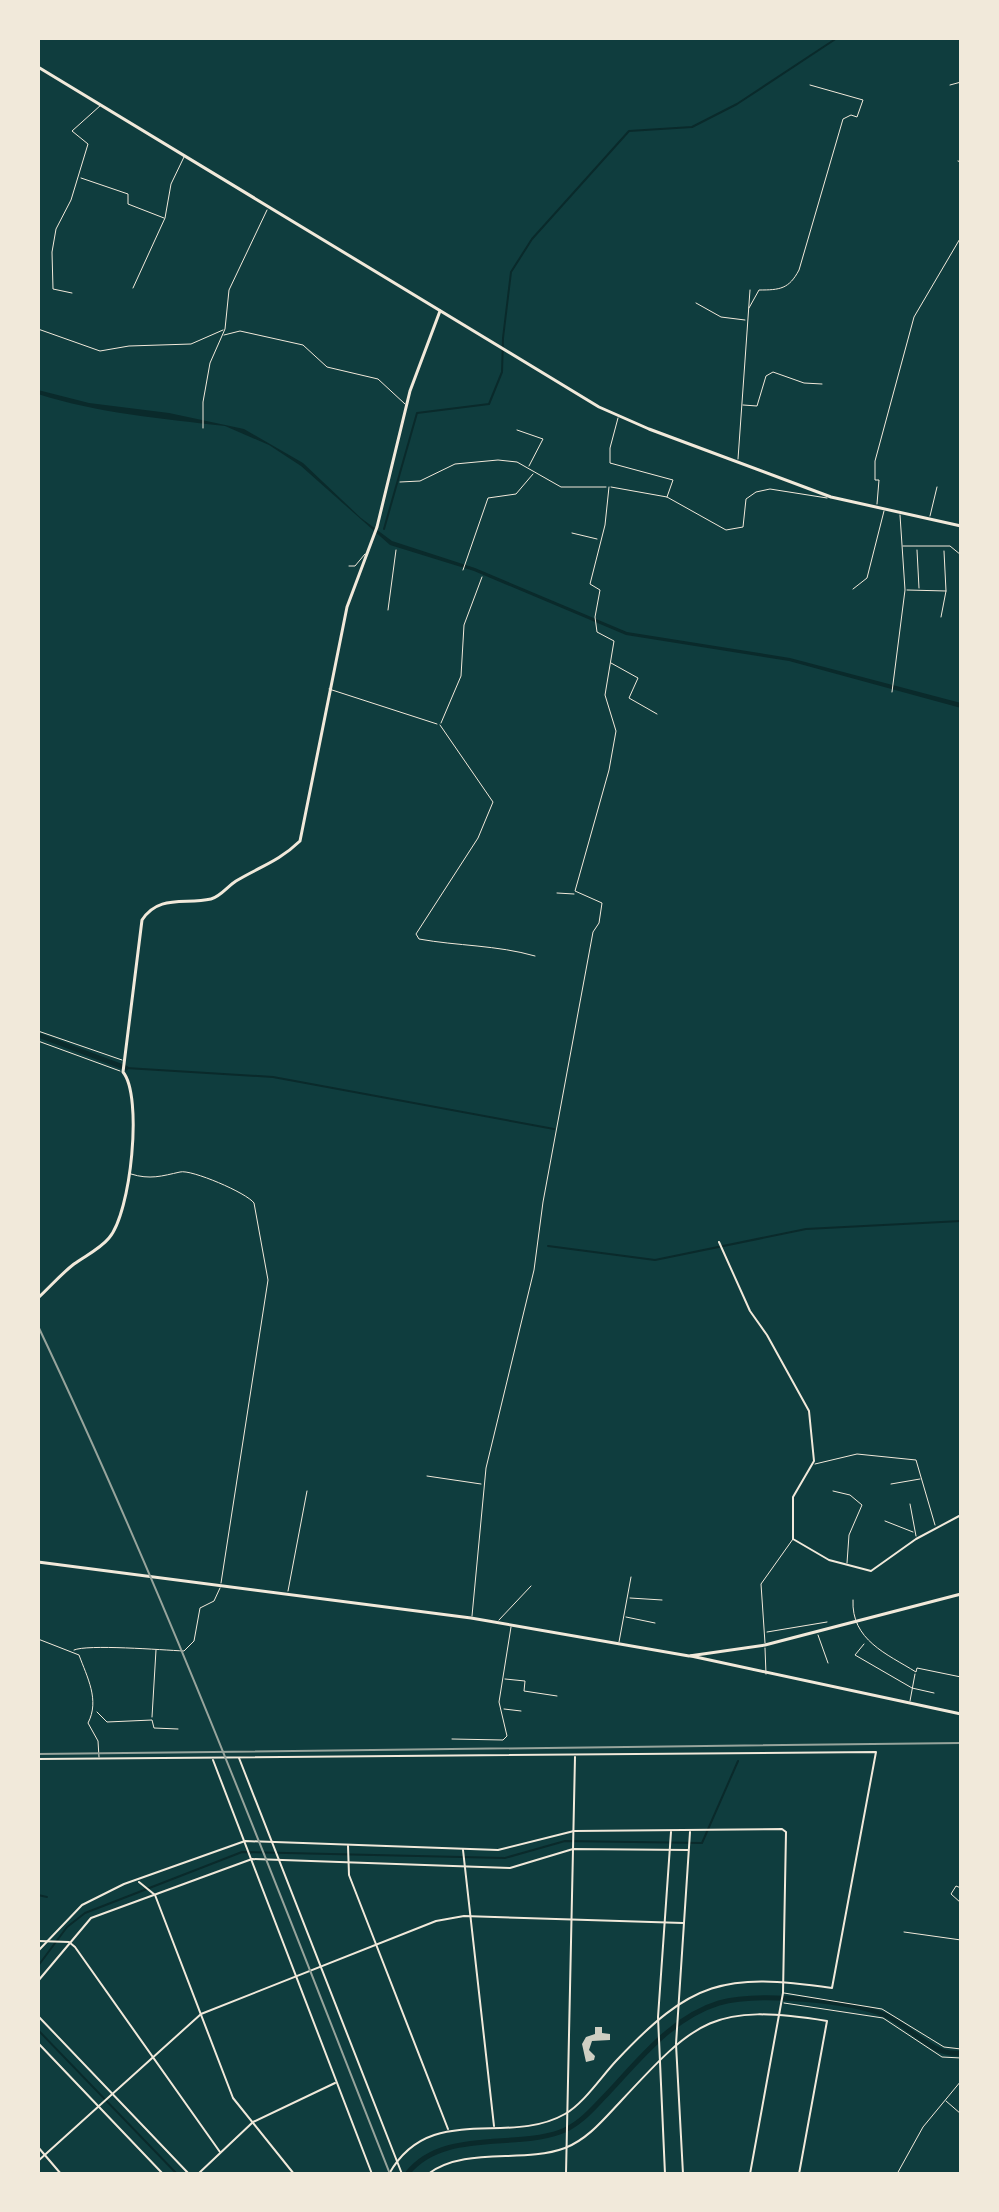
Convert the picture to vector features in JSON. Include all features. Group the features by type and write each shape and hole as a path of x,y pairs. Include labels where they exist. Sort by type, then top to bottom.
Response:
{"main road":[{"path":"38,67 440,311 514,352 589,401 831,497 961,526"},
{"path":"38,1298 71,1266 109,1238 122,1210 131,1174 131,1085 123,1071 142,920 151,909 165,902 214,899 236,881 279,861 300,841 349,599 377,527 407,405 440,311"},
{"path":"38,1562 511,1624 689,1656 961,1714"},
{"path":"689,1656 765,1645 961,1594"}],"street":[{"path":"719,1242 750,1311 807,1404 813,1464 793,1497 793,1539 829,1560 871,1571 916,1539 961,1515"},
{"path":"38,1759 876,1752 832,1988 783,1981 718,1986 679,2002 658,2017 567,2113 547,2120 448,2130 419,2141 397,2159 389,2174"},
{"path":"566,2174 576,1756"},
{"path":"239,1758 402,2174"},
{"path":"213,1759 372,2174"},
{"path":"38,1951 82,1905 245,1841 508,1849 574,1831 782,1829 786,1832 783,1993 750,2174"},
{"path":"665,2174 658,2017 672,1830"},
{"path":"683,2174 676,2044 690,1830"},
{"path":"348,1846 347,1865 375,1945 448,2130"},
{"path":"463,1849 494,2127"},
{"path":"38,1981 91,1918 252,1859 347,1865 510,1868 573,1849 688,1850"},
{"path":"138,1881 155,1895 233,2098 294,2174"},
{"path":"38,2161 201,2014 436,1921 471,1917 683,1923"},
{"path":"38,1941 69,1942 75,1947 220,2152"},
{"path":"428,2174 447,2163 538,2155 566,2147 596,2127 659,2060 697,2028 728,2016 779,2013 827,2021 799,2174"},
{"path":"38,2016 189,2174"},
{"path":"38,2043 163,2174"},
{"path":"198,2174 253,2122 336,2082"},
{"path":"38,2147 61,2174"}],"lane":[{"path":"950,85 961,82"},
{"path":"749,308 759,290 773,291 792,283 799,270 843,119 851,115 857,117 863,100 810,85"},
{"path":"72,293 53,289 52,252 56,229 88,144 72,131 101,105"},
{"path":"133,288 165,218 171,184 184,157"},
{"path":"78,177 128,194 128,204 165,218"},
{"path":"203,428 210,363 225,329 229,290 268,208"},
{"path":"877,507 879,480 875,480 875,461 900,379 908,336 930,287 961,237"},
{"path":"738,462 750,290"},
{"path":"696,303 721,317 748,320"},
{"path":"38,329 100,351 191,344 225,329"},
{"path":"222,336 240,331 303,345 327,367 378,379 407,405"},
{"path":"741,405 754,408 766,376 773,372 804,383 822,384"},
{"path":"618,415 610,448 610,463 673,480 667,497"},
{"path":"517,430 543,439 528,468"},
{"path":"400,482 420,481 455,464 509,461 561,487 609,487 667,497 726,530 743,527 746,499 762,489 831,497"},
{"path":"463,570 488,498 516,494 535,472"},
{"path":"577,895 575,889 603,796 616,731 605,695 614,641 595,628 600,590 590,584 609,487"},
{"path":"929,519 937,487"},
{"path":"853,589 867,578 885,509"},
{"path":"892,692 905,590 900,512"},
{"path":"572,533 600,539"},
{"path":"902,546 950,546 961,555"},
{"path":"349,566 355,566 368,550"},
{"path":"388,610 396,550"},
{"path":"917,550 919,591"},
{"path":"941,617 946,591 944,551"},
{"path":"440,725 461,676 464,625 482,577"},
{"path":"905,590 946,591"},
{"path":"609,662 636,675 638,678 629,698 657,714"},
{"path":"329,689 440,725 493,802 478,838 416,934 419,939 450,945 510,949 535,956"},
{"path":"471,1618 483,1485 534,1270 543,1202 570,1070 593,932 599,923 602,903 557,893"},
{"path":"38,1031 124,1061"},
{"path":"38,1041 123,1071"},
{"path":"74,1650 84,1645 184,1651 194,1641 200,1608 214,1601 221,1585 268,1280 254,1203 219,1183 185,1172 146,1178 131,1174"},
{"path":"813,1464 857,1454 916,1460 936,1528"},
{"path":"427,1476 483,1485"},
{"path":"891,1484 923,1479"},
{"path":"288,1594 307,1491"},
{"path":"833,1491 850,1495 862,1505 849,1535 847,1563"},
{"path":"910,1504 916,1539"},
{"path":"885,1521 915,1533"},
{"path":"766,1674 760,1595 762,1579 793,1539"},
{"path":"619,1644 631,1577"},
{"path":"497,1622 531,1586"},
{"path":"627,1598 662,1600"},
{"path":"853,1600 866,1642 916,1672"},
{"path":"624,1616 655,1623"},
{"path":"763,1632 787,1631 827,1622"},
{"path":"452,1739 503,1740 507,1736 499,1702 511,1624"},
{"path":"817,1632 828,1663"},
{"path":"38,1639 74,1650 79,1655 95,1711 107,1722 152,1720"},
{"path":"866,1642 855,1655 912,1688 934,1693"},
{"path":"156,1650 154,1728 178,1729"},
{"path":"909,1703 917,1668 961,1677"},
{"path":"502,1679 525,1681 524,1691 557,1696"},
{"path":"501,1709 521,1711"},
{"path":"95,1711 88,1723 98,1741 99,1759"},
{"path":"961,1888 956,1886 951,1894 961,1903"},
{"path":"904,1932 961,1940"},
{"path":"783,1993 882,2009 944,2047 961,2049"},
{"path":"781,2002 883,2018 942,2057 961,2058"},
{"path":"897,2174 923,2127 961,2081"},
{"path":"945,2099 961,2114"}],"water":[{"path":"38,390 89,403 169,413 244,429 303,463 361,518 392,541 475,568 627,632 790,658 961,703 961,708 789,661 626,635 474,571 390,545 301,466 269,445 225,426 107,411 60,401 38,394"}],"building":[{"path":"595,2027 602,2027 602,2033 610,2034 610,2040 592,2041 589,2050 595,2056 594,2060 586,2062 582,2044 586,2037 595,2034"}],"waterway":[{"path":"503,338 511,272 532,239 629,131 692,127 737,104 837,38"},
{"path":"384,529 417,413 489,404 502,372 503,339"},
{"path":"38,1035 126,1068"},
{"path":"126,1068 273,1077 554,1129"},
{"path":"548,1246 655,1260 806,1229 961,1221"},
{"path":"38,1966 67,1927 85,1913 242,1852 505,1858 565,1841 702,1843 738,1761"},
{"path":"38,1895 47,1897"},
{"path":"407,2174 422,2160 458,2145 541,2137 567,2129 586,2116 671,2029 686,2018 719,2003 756,1998 804,1999 871,2010 896,2021 932,2046 961,2053"},
{"path":"38,2030 177,2174"}],"railway":[{"path":"38,1326 133,1535 264,1854 390,2174"},
{"path":"38,1754 961,1743"}]}
